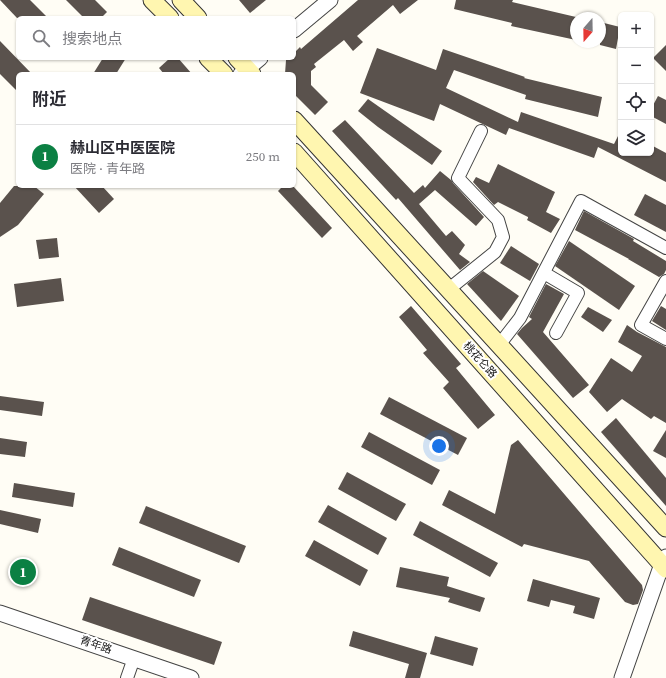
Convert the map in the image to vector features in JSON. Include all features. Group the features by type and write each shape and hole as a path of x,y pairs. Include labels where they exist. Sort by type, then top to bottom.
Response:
{"main road":[{"path":"152,0 168,16"},
{"path":"181,0 196,16"},
{"path":"210,60 222,72"},
{"path":"296,122 666,528"},
{"name":"桃花仑路","path":"296,154 665,563"}],"street":[{"path":"296,28 330,0"},
{"path":"449,289 495,252 503,237 498,220 458,178 481,131"},
{"path":"499,345 520,318 581,201 666,248"},
{"path":"544,273 578,294 556,333"},
{"path":"666,281 641,325 666,339"},
{"path":"622,678 665,563"},
{"name":"青年路","path":"0,613 191,678"},
{"path":"127,678 134,658"}],"building":[{"path":"0,0 30,0 46,16 16,16"},
{"path":"66,0 95,0 107,12 103,16 82,16"},
{"path":"239,0 266,0 250,13"},
{"path":"358,0 418,0 400,14 393,5 357,36 363,42 353,51 344,40 314,64 316,67 311,71 311,85 328,102 315,115 296,96 296,72 285,72 286,60 296,60 296,51 300,47 301,49"},
{"path":"456,0 513,0 512,2 570,16 570,39 511,26 512,23 454,9"},
{"path":"606,24 618,26 616,49 606,46"},
{"path":"0,41 16,58 16,60 18,60 30,72 16,72 16,90 0,74"},
{"path":"666,45 666,71 654,59 654,57"},
{"path":"377,48 436,70 443,49 525,77 524,78 602,97 598,117 525,99 526,95 454,70 446,88 518,122 521,112 614,144 618,136 618,156 654,156 654,147 666,153 666,182 598,147 594,158 509,128 506,135 440,104 434,121 360,93"},
{"path":"102,60 125,60 117,72 94,72"},
{"path":"168,60 180,60 190,72 162,72 159,68"},
{"path":"658,96 666,100 666,124 654,118 654,103"},
{"path":"368,99 442,151 432,165 358,111"},
{"path":"345,120 414,193 423,185 425,188 440,171 451,180 484,217 476,226 435,190 419,204 446,236 452,231 465,245 459,254 470,262 460,270 398,198 396,200 332,131"},
{"path":"498,164 555,192 546,212 560,219 551,233 527,220 528,217 498,202 494,205 473,182 476,177 489,183"},
{"path":"14,186 16,186 16,188 36,188 44,194 18,225 0,237 0,203"},
{"path":"76,188 104,188 114,199 99,213"},
{"path":"281,188 295,188 332,228 322,238 278,191"},
{"path":"645,194 666,205 666,232 634,215"},
{"path":"584,211 634,239 633,241 666,261 666,270 664,274 659,277 575,230"},
{"path":"57,238 59,257 39,259 36,240"},
{"path":"569,241 635,286 619,310 555,266"},
{"path":"511,246 539,264 530,281 500,263"},
{"path":"483,271 519,296 501,321 467,284"},
{"path":"61,278 64,301 17,307 14,284"},
{"path":"546,284 564,294 543,332 589,385 573,398 517,334 532,319 529,317"},
{"path":"411,306 461,364 456,368 495,415 478,429 443,388 449,382 423,353 427,350 399,317"},
{"path":"661,306 666,309 666,330 652,321"},
{"path":"588,307 612,320 603,332 581,317"},
{"path":"627,325 666,347 666,423 654,416 651,419 622,399 607,412 589,392 611,358 632,372 642,356 618,342"},
{"path":"0,396 44,402 42,416 0,410"},
{"path":"389,397 467,438 458,455 380,414"},
{"path":"616,418 666,478 666,506 601,432"},
{"path":"666,430 666,458 653,451"},
{"path":"369,432 440,470 432,485 361,447"},
{"path":"0,438 27,442 25,457 0,454"},
{"path":"518,440 642,585 643,590 638,604 633,605 625,602 589,561 524,544 522,547 442,505 449,490 495,514 511,445"},
{"path":"347,472 406,504 396,521 338,489"},
{"path":"14,483 75,493 73,507 12,497"},
{"path":"328,505 387,538 378,555 318,522"},
{"path":"146,506 246,546 239,563 139,523"},
{"path":"0,510 41,519 38,533 0,524"},
{"path":"420,521 498,563 490,577 413,535"},
{"path":"314,540 368,570 360,586 305,556"},
{"path":"119,547 201,580 194,597 112,565"},
{"path":"400,567 449,577 447,586 485,598 480,612 448,602 450,598 396,587"},
{"path":"533,579 600,598 594,619 573,613 575,606 551,600 549,607 527,601"},
{"path":"90,597 222,642 214,665 82,620"},
{"path":"353,631 427,653 420,678 405,678 409,664 349,646"},
{"path":"435,636 478,648 473,666 430,654"}],"place":[{"name":"赫山区中医医院","path":"23,572"}]}
